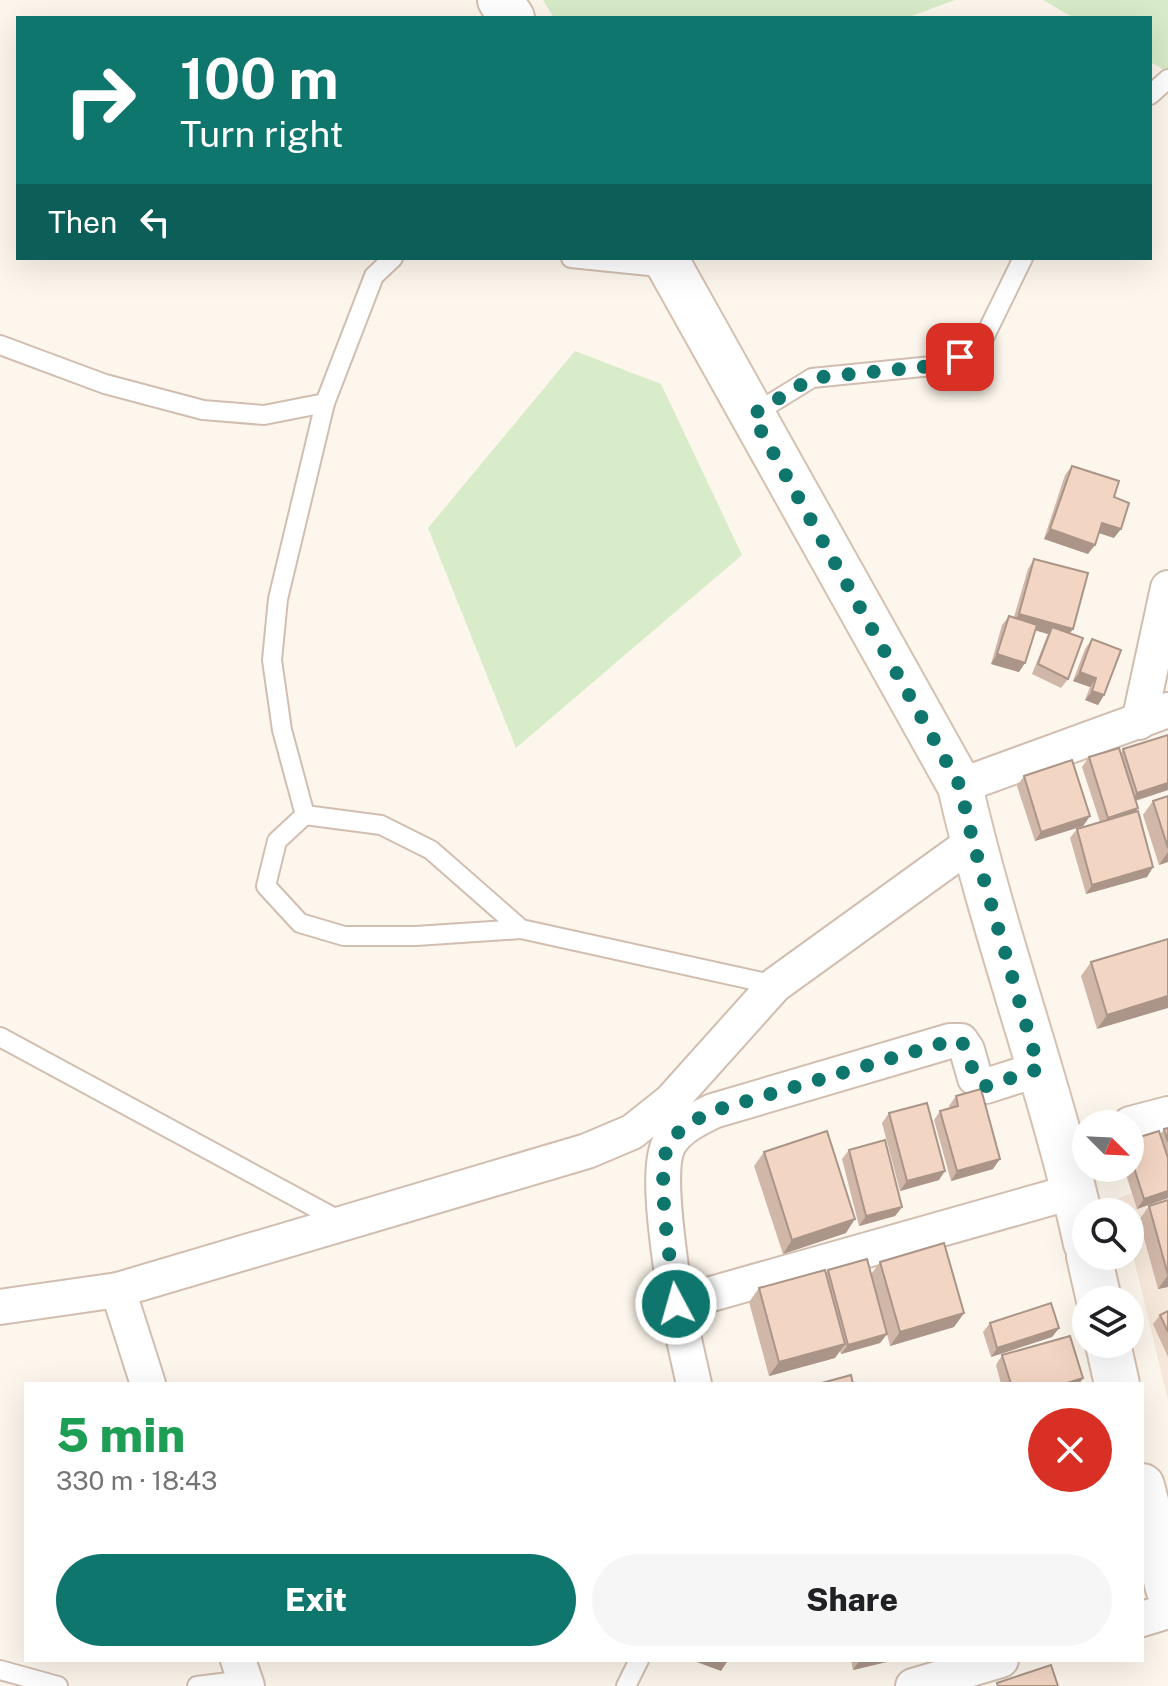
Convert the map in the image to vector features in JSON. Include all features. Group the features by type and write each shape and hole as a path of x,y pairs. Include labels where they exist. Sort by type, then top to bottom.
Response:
{"main road":[{"path":"668,263 960,786 973,842 1039,1069 1072,1136"},
{"path":"1075,1182 1076,1198"},
{"path":"1111,1358 1117,1382"},
{"path":"1144,1494 1168,1588"}],"street":[{"path":"960,786 1154,716 1168,588"},
{"path":"0,1307 118,1290 587,1151 632,1132 671,1101 775,985 973,842"},
{"path":"694,1382 676,1304 662,1170 669,1144 688,1124 713,1111 950,1041 961,1041 967,1050 975,1078 986,1086 1039,1069"},
{"path":"1144,1120 1168,1114"},
{"path":"676,1304 1075,1191"},
{"path":"118,1290 147,1382"},
{"path":"1144,1618 1168,1611"},
{"path":"913,1686 994,1662"}],"lane":[{"path":"1152,93 1168,79"},
{"path":"305,815 282,730 272,660 278,599 325,403 374,276 391,260"},
{"path":"610,260 668,263"},
{"path":"752,415 812,378 942,365 979,348 1022,260"},
{"path":"0,345 105,384 203,410 264,415 325,403"},
{"path":"305,815 381,825 431,850 521,929"},
{"path":"305,815 277,841 266,886 300,923 344,936 416,936 521,929 775,985"},
{"path":"0,1037 344,1224"},
{"path":"626,1686 638,1662"},
{"path":"0,1670 58,1686"},
{"path":"197,1686 246,1678"}],"shaded area":[{"path":"1168,1179 1168,1400 1144,1301 1144,1286 1140,1286 1137,1270 1144,1270 1144,1198 1119,1198"}],"green space":[{"path":"543,0 955,0 911,16 553,16"},
{"path":"1043,0 1168,0 1168,72 1152,63 1152,16 1071,16"},
{"path":"575,351 661,384 742,555 516,748 428,528"}],"building":[{"path":"1072,466 1119,481 1114,497 1129,503 1121,529 1102,523 1095,545 1050,529"},
{"path":"1034,559 1088,573 1073,629 1019,614"},
{"path":"1009,616 1037,625 1025,663 997,654"},
{"path":"1052,627 1083,638 1068,679 1038,664"},
{"path":"1092,639 1121,650 1104,695 1092,691 1096,678 1080,672"},
{"path":"1168,735 1168,783 1137,793 1123,749"},
{"path":"1119,748 1138,808 1108,818 1089,757"},
{"path":"1072,760 1090,816 1041,832 1024,776"},
{"path":"1168,796 1168,848 1153,801"},
{"path":"1138,811 1153,867 1092,885 1077,829"},
{"path":"1168,939 1168,996 1107,1015 1091,962"},
{"path":"981,1089 1000,1159 957,1171 940,1111 958,1106 956,1096"},
{"path":"927,1103 945,1171 907,1181 889,1113"},
{"path":"827,1131 855,1219 792,1240 764,1152"},
{"path":"1159,1131 1168,1158 1168,1191 1144,1199 1139,1182 1144,1182 1144,1136"},
{"path":"885,1140 902,1207 866,1216 849,1150"},
{"path":"1168,1200 1168,1275 1149,1206"},
{"path":"944,1243 964,1313 900,1332 880,1262"},
{"path":"867,1259 887,1334 848,1345 828,1270"},
{"path":"825,1270 845,1344 779,1362 759,1288"},
{"path":"1051,1303 1059,1328 997,1348 990,1323"},
{"path":"1168,1311 1168,1332 1160,1315"},
{"path":"1070,1336 1072,1358 1077,1358 1083,1378 1070,1382 1010,1382 1002,1355"},
{"path":"851,1375 853,1382 825,1382"},
{"path":"1051,1665 1058,1686 998,1686 997,1683"}],"route":[{"path":"676,1304 662,1170 669,1144 688,1124 713,1111 950,1041 961,1041 979,1084 986,1086 1039,1069 973,842 960,786 752,415 812,378 942,365 960,357"}]}
